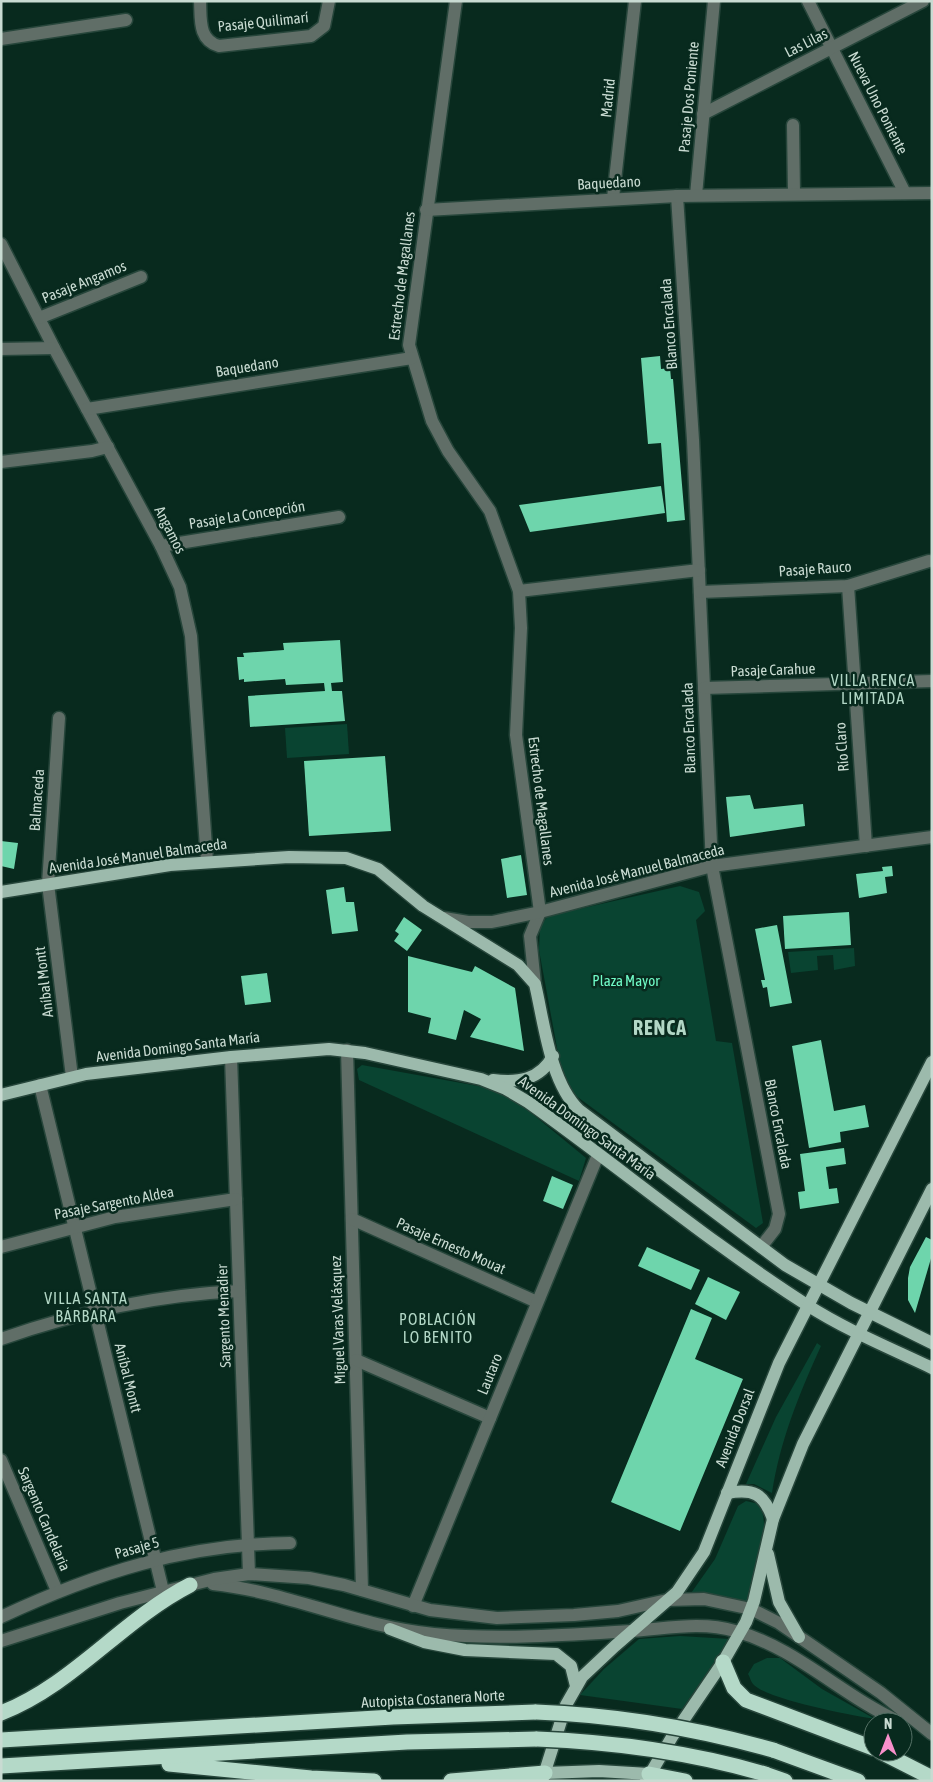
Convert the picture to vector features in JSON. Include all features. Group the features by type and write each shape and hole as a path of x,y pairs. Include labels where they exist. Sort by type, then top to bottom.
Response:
{"highway":[{"path":"1,1712 16,1707 51,1686 158,1606 193,1584"},
{"path":"723,1662 731,1684 746,1700 863,1744"},
{"name":"Autopista Costanera Norte","path":"1,1740 489,1713 559,1713 629,1719 679,1727 773,1750 858,1781"},
{"path":"1,1766 407,1742 488,1739 562,1740 630,1745 694,1756 765,1774 784,1781"},
{"path":"110,1760 311,1778 374,1781"},
{"path":"901,1762 932,1778"},
{"path":"450,1781 544,1777"},
{"path":"647,1777 685,1781"}],"main road":[{"name":"Avenida José Manuel Balmaceda","path":"1,892 133,870 207,861 316,857 356,860 378,869 413,899 518,965 535,984 553,1056"},
{"name":"Avenida Domingo Santa María","path":"1,1095 72,1077 231,1057 314,1049 347,1050 481,1079 506,1089 528,1102 700,1231 808,1306 932,1368"},
{"name":"Avenida Domingo Santa María","path":"553,1056 562,1087 579,1110 761,1247 819,1285 932,1343"},
{"path":"481,1079 525,1080 545,1069 553,1056"},
{"name":"Avenida Dorsal","path":"544,1777 559,1722 576,1686 593,1666 677,1592 704,1552 779,1363 932,1062"},
{"path":"544,1777 599,1771 647,1777 723,1662 751,1609 773,1519 803,1444 932,1189"},
{"path":"728,1493 750,1492 761,1496 768,1506 773,1519"},
{"path":"767,1547 777,1598 786,1618 799,1637"},
{"path":"390,1629 424,1642 464,1650 556,1654 571,1666 576,1686"}],"street":[{"name":"Pasaje Quilimarí","path":"200,1 203,32 209,41 225,46 311,36 324,26 329,1"},
{"name":"Estrecho de Magallanes","path":"456,1 410,330 412,358 438,432 484,500 496,523 518,591 521,622 516,735 540,912"},
{"name":"Madrid","path":"613,198 635,1"},
{"name":"Pasaje Dos Poniente","path":"696,195 714,1"},
{"name":"Nueva Uno Poniente","path":"808,1 905,193"},
{"name":"Las Lilas","path":"703,114 923,1"},
{"path":"1,39 126,20"},
{"path":"792,125 794,193"},
{"name":"Baquedano","path":"426,210 613,198 696,195 932,193"},
{"name":"Blanco Encalada","path":"677,196 699,570 712,866 779,1214 775,1229 761,1247"},
{"name":"Angamos","path":"1,244 54,348 161,546 180,587 188,619 207,861"},
{"name":"Pasaje Angamos","path":"39,318 141,277"},
{"path":"1,349 54,348"},
{"name":"Baquedano","path":"88,409 412,358"},
{"path":"1,462 92,452 108,447"},
{"name":"Pasaje La Concepción","path":"161,546 339,517"},
{"name":"Pasaje Rauco","path":"700,592 848,586 929,560"},
{"path":"518,591 699,570"},
{"name":"Río Claro","path":"848,586 866,846"},
{"name":"Pasaje Carahue","path":"704,688 932,681"},
{"name":"Balmaceda","path":"48,884 59,718"},
{"name":"Avenida José Manuel Balmaceda","path":"441,918 480,923 540,912 712,866 932,837"},
{"name":"Aníbal Montt","path":"48,884 72,1077"},
{"path":"535,984 530,936 540,912"},
{"name":"Miguel Varas Velásquez","path":"347,1050 362,1590"},
{"name":"Sargento Menadier","path":"231,1057 249,1574"},
{"name":"Aníbal Montt","path":"40,1085 163,1591"},
{"name":"Lautaro","path":"413,1606 598,1155"},
{"name":"Pasaje Sargento Aldea","path":"1,1246 74,1226 156,1209 236,1200"},
{"name":"Pasaje Ernesto Mouat","path":"352,1219 538,1302"},
{"path":"1,1339 95,1311 166,1297 239,1291"},
{"path":"356,1360 490,1418"},
{"name":"Sargento Candelaria","path":"1,1460 57,1591"},
{"name":"Pasaje 5","path":"1,1617 57,1591 155,1559 203,1549 248,1544 290,1543"},
{"path":"1,1641 120,1602 193,1584 249,1574 309,1578 362,1590 413,1606 463,1615 520,1619 618,1610 667,1600 704,1599 751,1609 779,1623 881,1694 932,1735"},
{"path":"193,1584 228,1585 254,1590 390,1629 435,1634 481,1636 633,1631 696,1626 740,1632 782,1649 881,1712"},
{"path":"913,1728 932,1735"}],"green space":[{"path":"347,724 349,754 287,758 285,728"},
{"name":"Plaza Mayor","path":"680,886 699,892 705,911 696,920 716,1041 732,1043 763,1223 756,1228 568,1090 560,1064 539,950 540,926 548,916"},
{"path":"854,948 855,966 834,970 833,955 817,956 818,970 791,973 788,952"},
{"path":"362,1065 489,1088 513,1098 586,1158 579,1181 359,1080 357,1069"},
{"path":"817,1343 821,1346 785,1436 772,1493 754,1484 746,1484 776,1417"},
{"path":"746,1501 759,1504 763,1514 764,1526 761,1553 746,1604 689,1596 715,1559 738,1506"},
{"path":"680,1636 730,1639 682,1709 580,1695 604,1669 639,1639"},
{"path":"767,1658 780,1658 822,1689 863,1712 863,1717 791,1701 761,1690 753,1684 748,1674 754,1664"}],"building":[{"path":"660,356 661,369 670,368 671,379 673,379 685,520 667,522 661,443 648,444 641,358"},
{"path":"661,486 665,513 530,532 519,505"},
{"path":"340,640 343,682 331,683 332,691 342,691 345,721 250,727 248,696 325,691 324,683 286,685 285,679 244,682 244,679 239,680 237,657 244,657 243,653 284,650 283,643"},
{"path":"385,756 391,831 309,836 304,761"},
{"path":"750,795 754,809 803,804 805,826 730,837 726,797"},
{"path":"1,841 18,843 14,869 1,866"},
{"path":"521,855 527,895 507,898 501,859"},
{"path":"892,866 893,876 885,877 887,893 859,898 856,874 883,871 882,867"},
{"path":"344,887 346,902 354,902 358,931 332,934 326,890"},
{"path":"849,912 851,945 785,949 783,916"},
{"path":"404,917 422,930 407,951 394,941 399,934 395,931"},
{"path":"777,925 792,1003 770,1007 767,987 763,988 761,980 765,980 755,929"},
{"path":"408,956 472,972 475,966 515,988 524,1051 470,1037 481,1019 464,1010 456,1040 428,1033 431,1018 408,1012"},
{"path":"267,973 271,1002 245,1005 241,976"},
{"path":"821,1040 834,1111 865,1105 869,1127 840,1132 841,1142 809,1148 792,1046"},
{"path":"844,1148 846,1164 826,1167 829,1189 837,1188 839,1203 800,1209 798,1192 805,1191 800,1154"},
{"path":"552,1176 573,1185 563,1209 543,1201"},
{"path":"926,1237 932,1240 932,1255 915,1313 908,1300 908,1278 910,1267"},
{"path":"647,1247 700,1270 691,1290 638,1266"},
{"path":"708,1277 740,1292 726,1320 695,1304"},
{"path":"691,1309 712,1318 695,1359 743,1379 680,1531 611,1502"}],"district":[{"name":"VILLA RENCA LIMITADA","path":"873,689"},
{"name":"RENCA","path":"660,1028"},
{"name":"VILLA SANTA BÁRBARA","path":"86,1307"},
{"name":"POBLACIÓN LO BENITO","path":"438,1328"}]}
